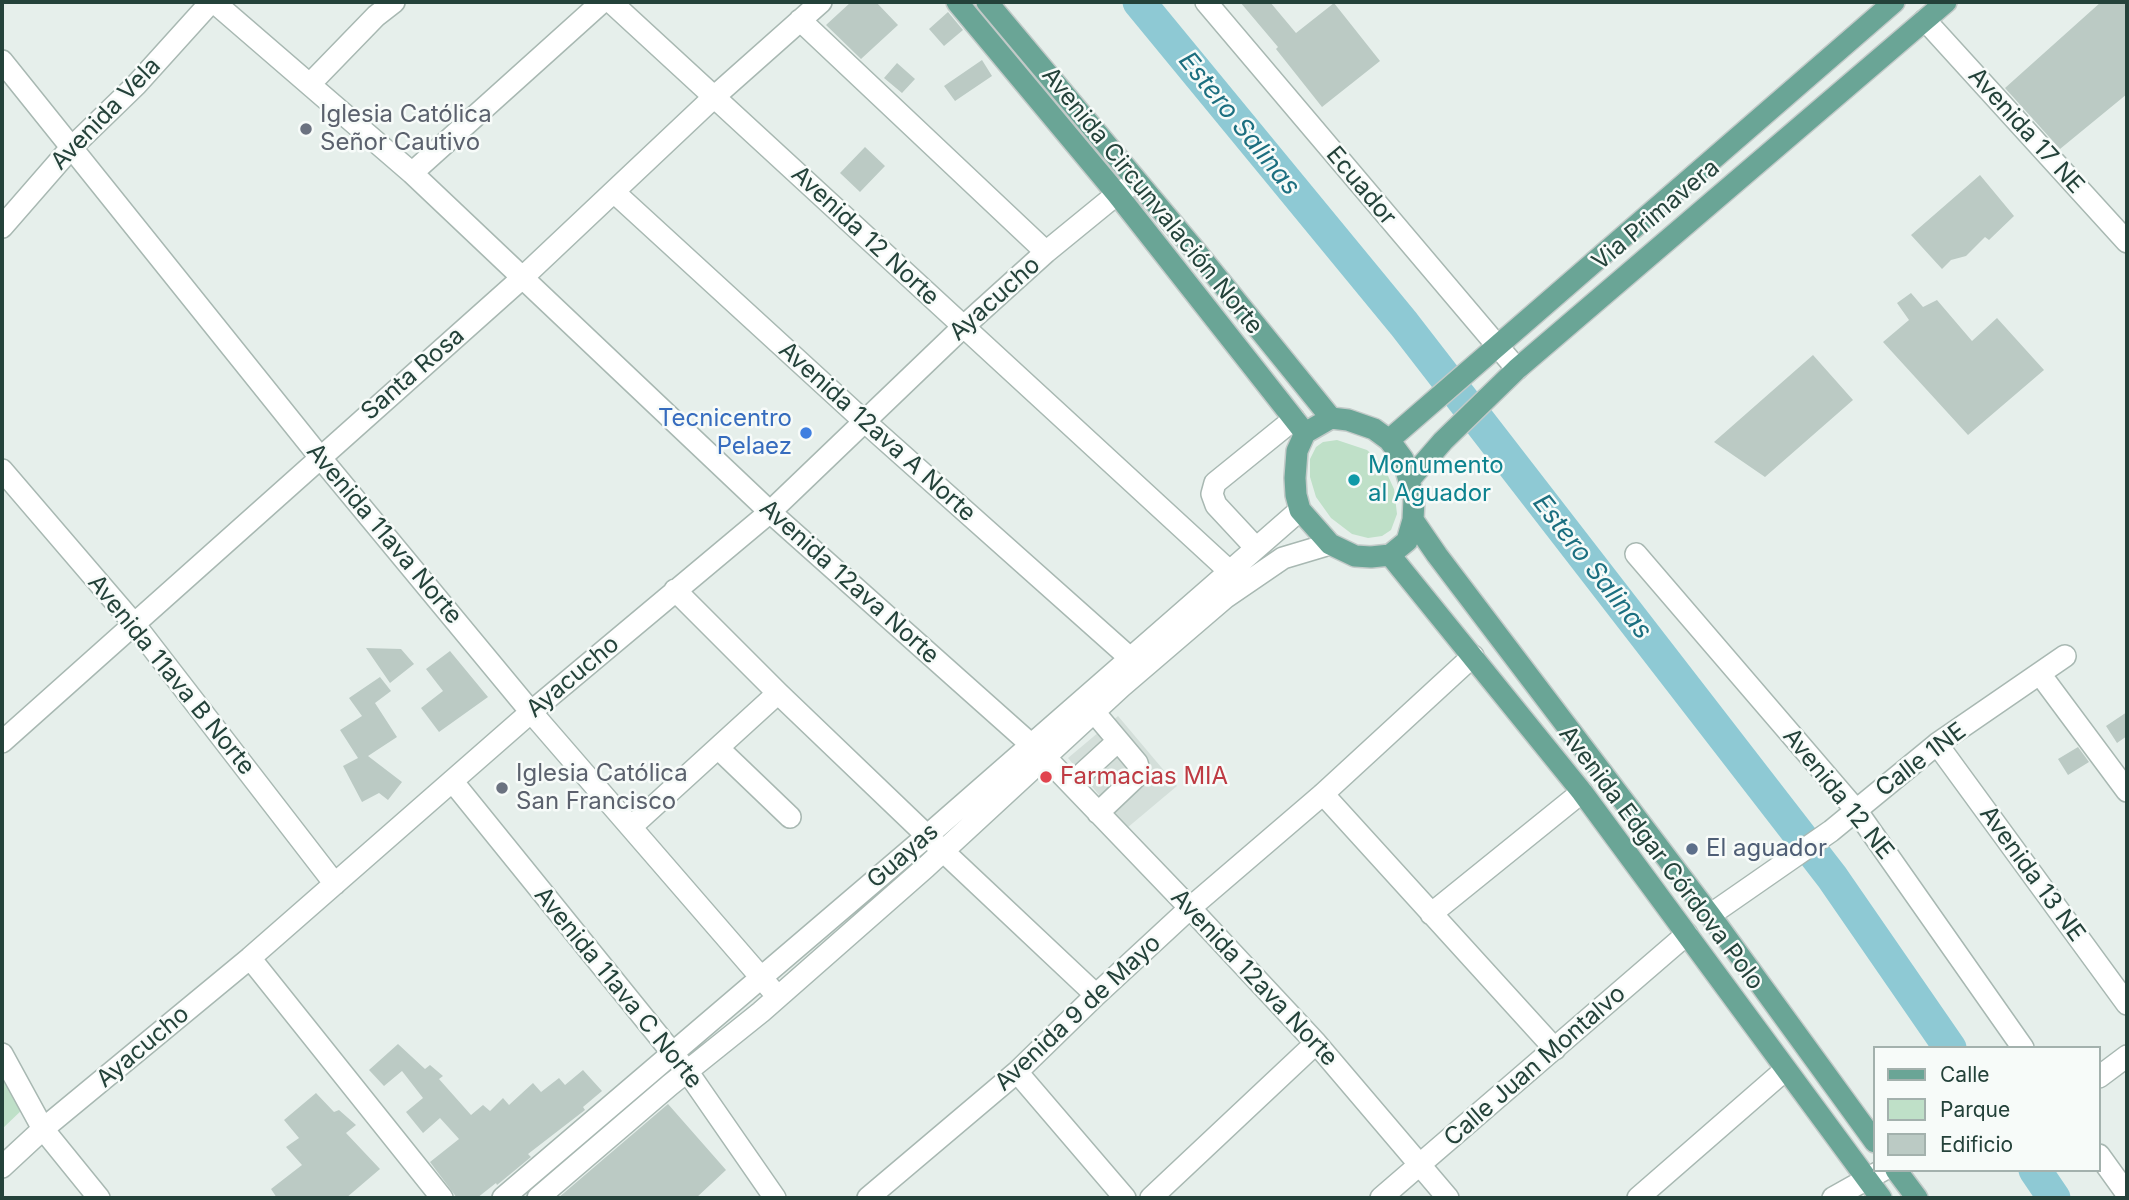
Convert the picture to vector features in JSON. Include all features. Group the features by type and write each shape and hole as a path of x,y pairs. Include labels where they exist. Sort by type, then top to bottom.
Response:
{"main road":[{"name":"Avenida Circunvalación Norte","path":"957,2 1117,194 1300,426"},
{"name":"Avenida Circunvalación Norte","path":"987,2 1138,181 1331,418"},
{"name":"Via Primavera","path":"1390,440 1894,2"},
{"name":"Via Primavera","path":"1410,479 1443,441 1517,369 1946,2"},
{"path":"1331,418 1348,420 1374,429 1390,440 1403,459 1414,499 1413,520 1407,541 1390,555 1355,556 1330,544 1300,510 1294,478 1300,426 1331,418"},
{"name":"Avenida Edgar Córdova Polo","path":"1413,520 1710,915 1874,1141"},
{"name":"Avenida Edgar Córdova Polo","path":"1390,555 1582,792 1785,1070 1875,1175 1881,1198"},
{"path":"1898,1172 1917,1198"}],"street":[{"name":"Avenida 12ava Norte","path":"213,2 412,173 769,512 1037,751 1190,908 1316,1043 1448,1198"},
{"name":"Avenida Vela","path":"2,228 70,149 213,2"},
{"path":"310,84 376,16 394,2"},
{"path":"412,173 601,2"},
{"name":"Avenida 12 Norte","path":"611,2 1236,577"},
{"name":"Santa Rosa","path":"2,742 135,625 319,456 521,279 713,97 821,2"},
{"name":"Ecuador","path":"1206,2 1517,369"},
{"path":"800,20 1046,252"},
{"name":"Avenida 17 NE","path":"1925,20 2127,242"},
{"name":"Avenida 11ava Norte","path":"2,61 319,456 531,712 778,997"},
{"name":"Ayacucho","path":"2,1167 43,1129 250,958 531,712 769,512 963,327 1046,252 1117,194 1138,181"},
{"name":"Avenida 12ava A Norte","path":"614,192 1134,665"},
{"path":"1256,548 1216,505 1212,494 1215,483 1300,426"},
{"name":"Avenida 11ava B Norte","path":"2,470 135,625 335,884"},
{"name":"Guayas","path":"538,1198 778,997 935,844 1236,577 1256,548 1273,537 1300,510"},
{"name":"Guayas","path":"1236,577 1283,558 1330,544"},
{"name":"Avenida 12 NE","path":"1636,554 1856,810 2022,1046"},
{"path":"675,590 935,844 1097,995"},
{"name":"Avenida 9 de Mayo","path":"869,1198 1017,1072 1190,908 1323,794 1473,656"},
{"name":"Calle 1NE","path":"1710,915 1831,831 1937,744 2065,656"},
{"name":"Guayas","path":"1037,751 1094,712 1134,665"},
{"path":"2040,674 2127,792"},
{"path":"631,827 778,693"},
{"path":"1094,712 1136,763 1138,775 1098,813"},
{"path":"1071,784 1118,741"},
{"name":"Avenida 13 NE","path":"1937,744 2127,1004"},
{"path":"718,748 790,817"},
{"name":"Avenida 11ava C Norte","path":"453,782 687,1072 775,1198"},
{"path":"1431,914 1582,792"},
{"path":"1323,794 1555,1049"},
{"name":"Guayas","path":"503,1198 760,978 935,844"},
{"name":"Calle Juan Montalvo","path":"1381,1198 1687,934"},
{"path":"250,958 442,1198"},
{"path":"1151,1198 1316,1043"},
{"path":"2,1054 43,1129 99,1198"},
{"path":"2101,1076 2127,1056"},
{"path":"1638,1198 1785,1070"},
{"path":"1017,1072 1119,1196"},
{"path":"2101,1158 2127,1194"},
{"path":"1833,1198 1875,1175"}],"shaded area":[{"path":"1118,716 1177,786 1127,828 1068,758"}],"green space":[{"path":"1337,440 1367,450 1383,465 1394,489 1397,514 1391,530 1382,536 1368,538 1352,534 1331,518 1316,497 1310,477 1310,459 1316,447 1323,442"},
{"path":"2,1070 24,1108 2,1129"}],"building":[{"path":"851,2 876,2 898,25 861,59 826,25"},
{"path":"1240,2 1270,2 1296,33 1334,3 1380,61 1322,107 1276,49 1278,47"},
{"path":"2101,2 2127,2 2127,94 2060,149 2005,88"},
{"path":"948,12 963,30 944,46 929,29"},
{"path":"982,60 992,76 955,101 944,86"},
{"path":"897,63 915,79 902,93 884,78"},
{"path":"865,147 885,166 860,192 840,173"},
{"path":"1980,175 2014,216 1989,240 1985,237 1966,256 1951,260 1942,269 1911,235"},
{"path":"1911,293 1923,307 1937,300 1972,341 1997,318 2044,370 1968,435 1883,342 1909,320 1897,303"},
{"path":"1813,355 1853,400 1765,477 1714,442"},
{"path":"366,648 401,649 414,664 390,683"},
{"path":"450,651 488,697 439,732 421,708 443,691 426,669"},
{"path":"380,677 391,691 375,703 397,737 368,756 402,782 388,800 379,793 362,802 343,766 358,758 340,730 362,716 349,698"},
{"path":"2127,712 2127,736 2117,743 2106,726"},
{"path":"2078,747 2089,762 2068,775 2058,759"},
{"path":"398,1044 425,1069 430,1065 443,1076 439,1079 471,1115 483,1105 490,1111 503,1098 509,1105 533,1083 541,1092 559,1078 565,1085 583,1070 602,1091 583,1107 585,1110 528,1154 531,1157 497,1185 496,1183 477,1198 457,1198 430,1162 459,1139 440,1118 423,1133 406,1112 423,1098 402,1071 384,1086 369,1070"},
{"path":"316,1093 334,1112 339,1110 356,1125 346,1133 380,1169 346,1198 277,1198 271,1189 302,1165 286,1147 299,1138 284,1120"},
{"path":"668,1104 726,1170 696,1198 558,1198"}],"waterway":[{"name":"Estero Salinas","path":"1139,2 1404,324 1832,877 1949,1046"},
{"name":"Estero Salinas","path":"2036,1172 2054,1198"}],"place":[{"name":"Iglesia Católica Señor Cautivo","path":"306,129"},
{"name":"Tecnicentro Pelaez","path":"806,433"},
{"name":"Monumento al Aguador","path":"1354,480"},
{"name":"Farmacias MIA","path":"1046,777"},
{"name":"Iglesia Católica San Francisco","path":"502,788"},
{"name":"El aguador","path":"1692,849"}]}
